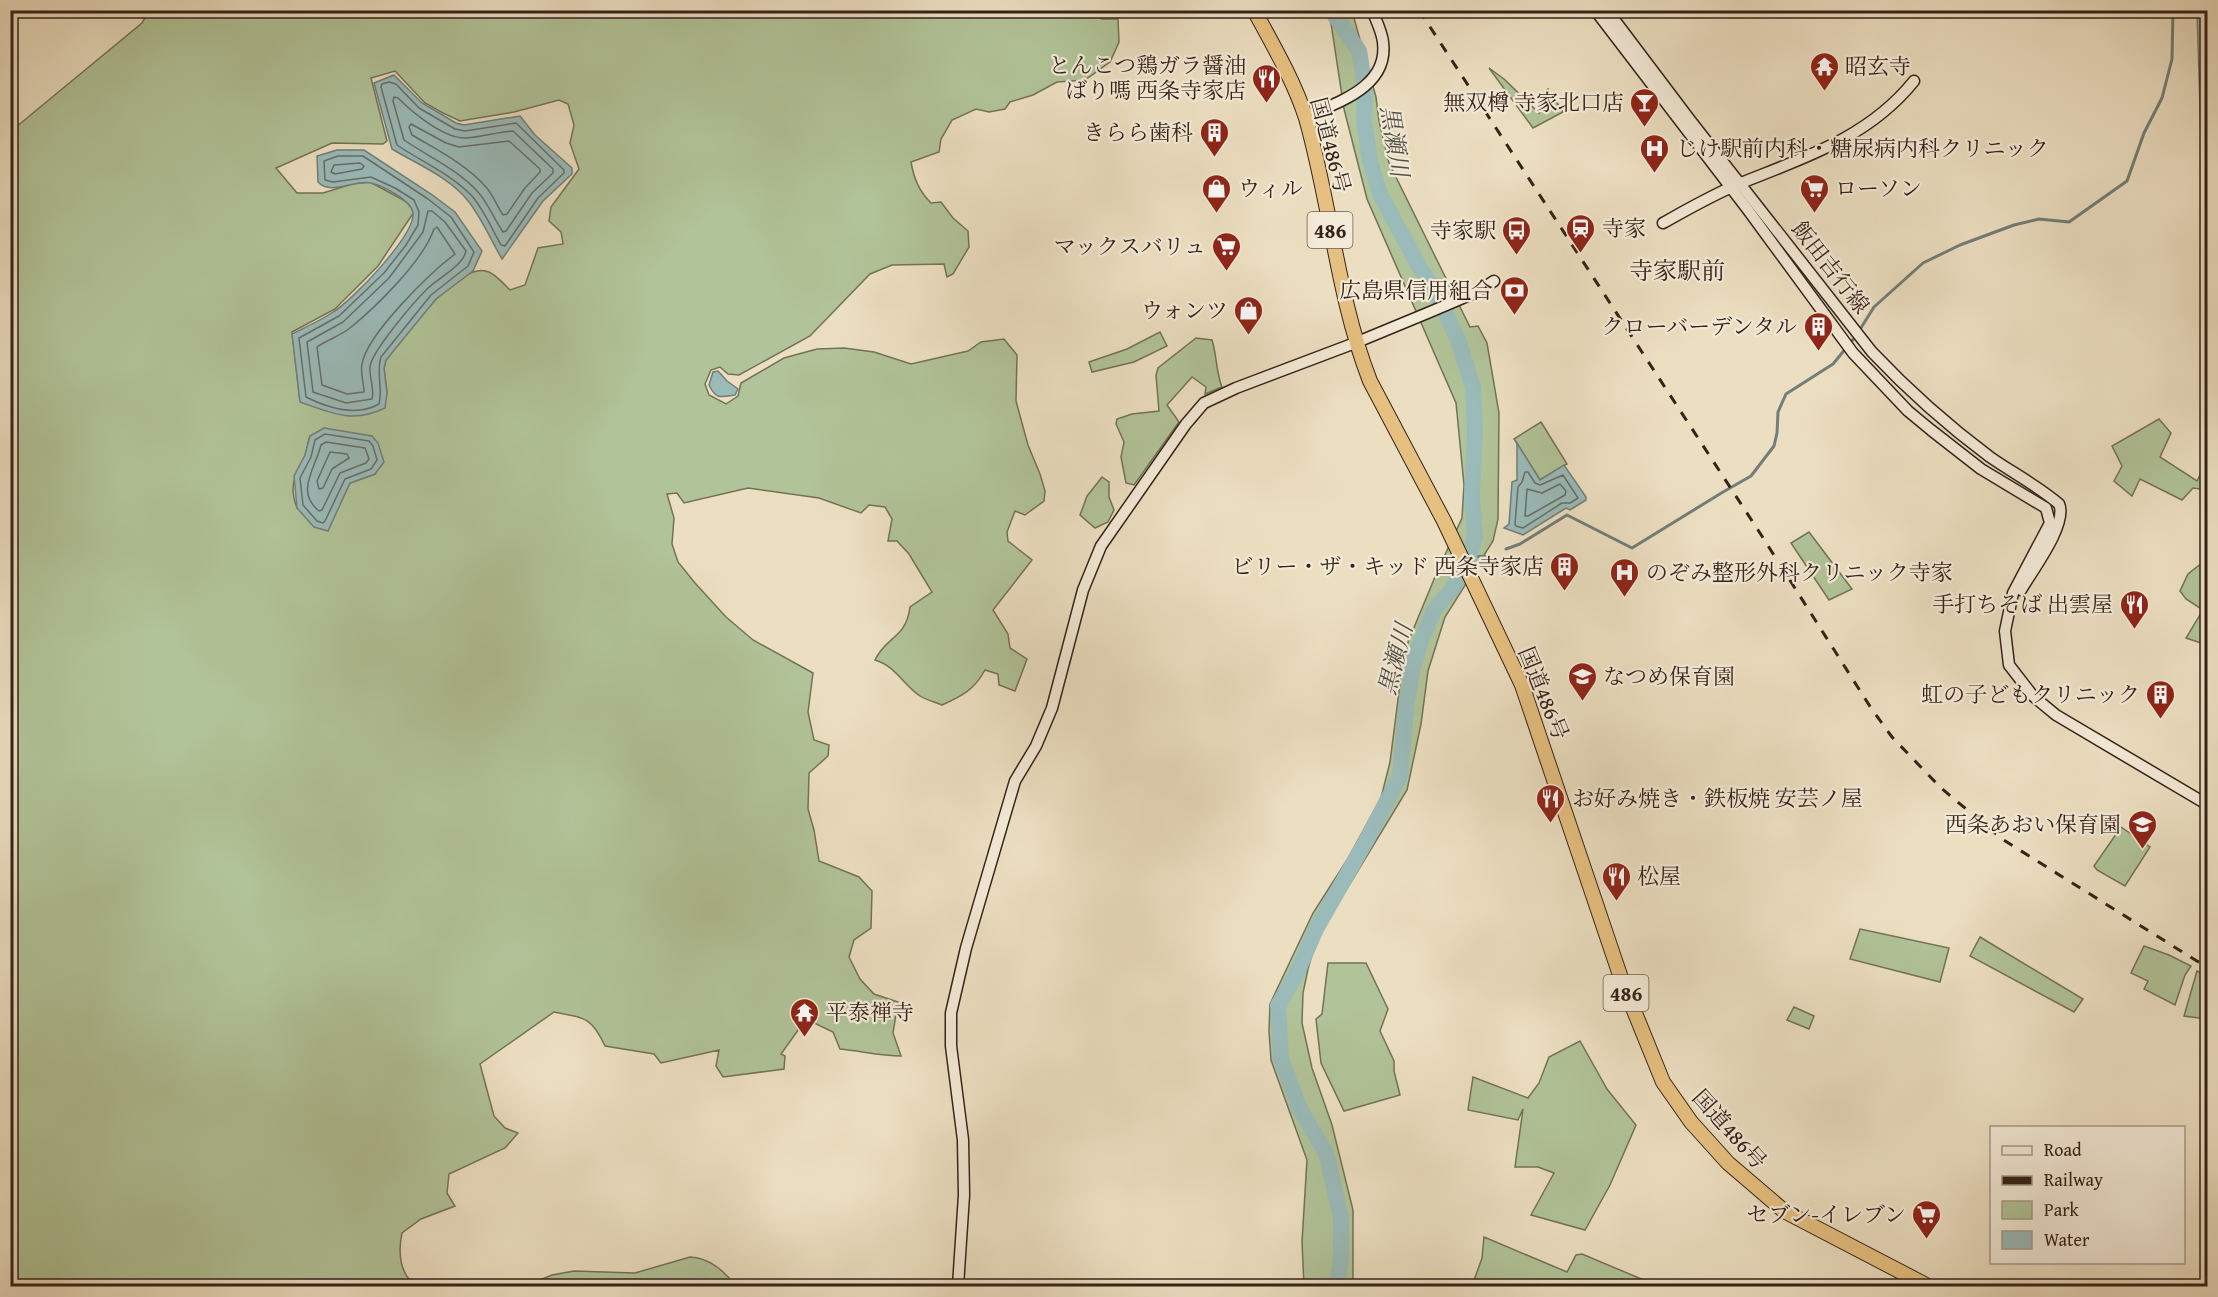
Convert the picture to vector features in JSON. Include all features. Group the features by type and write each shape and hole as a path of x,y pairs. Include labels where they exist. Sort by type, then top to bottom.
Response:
{"highway":[{"name":"国道486号","path":"1254,10 1295,91 1305,117 1355,343 1370,381 1452,537 1522,685 1622,981 1663,1082 1691,1122 1728,1164 1784,1211 1928,1287"}],"street":[{"path":"1305,117 1371,83 1382,63 1383,42 1372,10"},
{"name":"飯田吉行線","path":"1595,10 1872,352 1905,387 1945,422 1990,457 2059,504 2062,515 2057,528 2009,610"},
{"name":"飯田吉行線","path":"1607,10 1690,120 1853,353 1908,411 1981,469 2046,508 2050,523 2013,593 2009,610"},
{"path":"1663,223 1736,185 1856,133 1888,110 1914,81"},
{"path":"957,1287 964,1195 963,1140 951,1046 951,1013 970,937 1015,780 1036,746 1052,708 1083,590 1101,546 1186,424 1204,403 1236,388 1462,299 1478,292 1494,280"},
{"path":"2009,610 2005,631 2009,665 2033,696 2056,715 2208,805"}],"green space":[{"path":"1089,10 1102,19 1118,19 1119,42 1110,62 1085,80 1057,82 1033,95 1010,102 1005,109 989,112 976,109 952,120 941,139 939,152 911,162 923,194 931,203 941,202 953,218 968,231 969,247 953,274 947,277 944,264 892,265 870,274 810,336 739,375 728,374 720,367 711,370 705,384 709,395 726,404 738,396 741,383 784,358 817,349 844,348 874,352 911,364 968,351 981,342 1004,339 1017,355 1016,401 1028,445 1045,491 1044,501 1025,515 1015,511 1007,532 1008,541 1032,560 993,610 1008,634 1010,648 1027,659 1015,691 999,685 998,674 985,670 967,692 942,705 914,692 894,671 875,660 879,652 900,632 908,617 910,607 932,592 909,554 897,541 888,541 892,519 885,507 869,505 861,513 819,498 748,488 684,503 677,493 667,494 674,518 672,544 678,562 695,583 726,617 753,640 813,673 808,712 814,740 829,745 828,756 809,773 808,809 819,861 859,877 872,891 871,928 854,940 849,957 860,979 874,994 898,1002 893,1033 901,1056 840,1049 833,1032 806,1019 781,1054 785,1056 784,1069 723,1077 716,1066 719,1050 661,1063 654,1054 605,1046 595,1029 586,1020 554,1012 480,1064 494,1116 505,1128 518,1133 505,1148 449,1174 447,1193 455,1206 421,1219 402,1233 401,1262 406,1276 417,1286 11,1286 10,132 142,23 149,11","holes":["395,71 425,103 460,121 514,112 559,100 568,104 574,125 570,143 579,169 551,207 549,221 561,232 563,244 538,248 525,285 510,290 492,273 477,271 463,277 448,288 418,319 386,360 384,368 387,393 300,401 292,332 335,309 378,266 414,212 409,203 370,182 352,184 323,193 297,193 276,168 332,143 383,144 387,141 371,78","310,436 375,474 350,483 336,505 297,508 293,486"]},
{"path":"1325,11 1352,11 1376,97 1389,163 1470,327 1478,326 1487,343 1499,413 1498,519 1493,541 1445,617 1428,671 1421,724 1407,790 1317,938 1303,993 1302,1023 1312,1068 1332,1125 1353,1210 1353,1286 1304,1286 1302,1242 1307,1160 1271,1060 1270,1004 1313,913 1347,860 1381,798 1390,762 1401,676 1408,642 1462,518 1464,485 1456,403 1367,199 1344,109 1331,23"},
{"path":"1489,68 1504,79 1539,113 1541,95 1548,89 1563,112 1533,128"},
{"path":"1160,332 1167,346 1134,362 1092,372 1089,362 1127,349"},
{"path":"1196,338 1212,340 1222,387 1205,394 1206,387 1192,377 1167,405 1179,422 1134,485 1126,483 1121,457 1124,442 1116,424 1117,419 1132,414 1159,411 1156,375 1158,368"},
{"path":"2159,419 2171,433 2160,457 2197,481 2207,461 2207,490 2193,488 2182,500 2140,479 2132,496 2114,481 2122,466 2112,446"},
{"path":"1541,422 1567,464 1540,480 1514,439"},
{"path":"1102,477 1109,482 1109,497 1114,510 1108,522 1095,528 1080,515 1087,496"},
{"path":"1809,532 1852,589 1829,600 1791,543"},
{"path":"2207,559 2207,645 2186,638 2203,610 2186,599 2180,591 2188,574"},
{"path":"2121,827 2150,847 2125,886 2094,866"},
{"path":"1860,929 1949,948 1940,982 1850,959"},
{"path":"1980,937 2083,999 2074,1012 1970,956"},
{"path":"2144,946 2191,966 2185,975 2175,1005 2144,989 2148,981 2131,973"},
{"path":"1328,963 1366,963 1388,1009 1380,1031 1394,1061 1400,1095 1344,1111 1321,1063 1316,1019 1322,1014"},
{"path":"2197,971 2207,977 2207,1019 2184,1016"},
{"path":"1794,1007 1814,1016 1809,1029 1787,1020"},
{"path":"1580,1041 1607,1089 1636,1125 1610,1185 1585,1230 1531,1215 1554,1173 1538,1167 1515,1167 1523,1109 1518,1120 1468,1110 1473,1077 1528,1098 1539,1083 1549,1057"},
{"path":"1484,1237 1567,1272 1576,1255 1582,1254 1658,1286 1472,1286 1482,1258"},
{"path":"690,1257 716,1266 736,1286 525,1286 552,1275 574,1271 635,1273"}],"water":[{"path":"2197,11 2208,11 2208,203 2203,204"},
{"path":"394,75 422,103 456,123 464,125 520,116 535,135 572,168 572,174 543,201 502,259 478,215 462,193 423,166 392,149 374,83"},
{"path":"337,150 364,150 431,194 455,212 482,251 473,271 436,299 386,360 384,368 387,393 385,408 373,413 352,416 322,410 300,402 292,334 328,315 354,295 404,237 413,214 412,209 403,199 371,183 330,188 318,182 317,156"},
{"path":"718,371 738,389 735,395 719,396 714,393 709,385 713,372"},
{"path":"324,428 372,436 378,443 384,462 375,474 350,483 328,531 314,527 297,508 294,476 305,455 310,436"},
{"path":"1517,443 1540,480 1564,465 1586,497 1586,500 1570,510 1566,508 1523,535 1504,528 1509,524 1512,482 1517,480"}],"waterway":[{"name":"黒瀬川","path":"1331,10 1359,51 1365,87 1364,121 1370,161 1380,194 1421,270 1435,290 1458,340 1473,387 1475,431 1472,497 1475,537 1469,557 1453,588 1434,610 1420,643 1407,700 1400,776 1316,929 1296,975 1278,1005 1281,1059 1300,1109 1326,1153 1341,1218 1341,1259 1337,1286"},
{"path":"1859,331 1874,307 1923,263 1960,245 2014,225 2039,219 2069,222 2127,181 2144,133 2162,98 2172,59 2173,10"},
{"path":"1506,549 1520,544 1567,515 1632,548 1751,476 1774,446 1778,412 1786,394 1833,364 1856,336"},
{"path":"1469,557 1490,556"}],"railway":[{"path":"1419,10 1892,737 1941,788 2002,839 2208,968"}],"place":[{"name":"昭玄寺","path":"1824,92"},
{"name":"とんこつ鶏ガラ醤油 ばり嗎 西条寺家店","path":"1267,104"},
{"name":"無双樽 寺家北口店","path":"1645,128"},
{"name":"きらら歯科","path":"1214,158"},
{"name":"じけ駅前内科・糖尿病内科クリニック","path":"1655,174"},
{"name":"ウィル","path":"1217,214"},
{"name":"ローソン","path":"1814,214"},
{"name":"寺家","path":"1581,254"},
{"name":"寺家駅","path":"1517,256"},
{"name":"マックスバリュ","path":"1227,272"},
{"name":"広島県信用組合","path":"1514,316"},
{"name":"ウォンツ","path":"1249,336"},
{"name":"クローバーデンタル","path":"1818,352"},
{"name":"ビリー・ザ・キッド 西条寺家店","path":"1565,592"},
{"name":"のぞみ整形外科クリニック寺家","path":"1625,598"},
{"name":"手打ちそば 出雲屋","path":"2134,630"},
{"name":"なつめ保育園","path":"1582,702"},
{"name":"虹の子どもクリニック","path":"2161,720"},
{"name":"お好み焼き・鉄板焼 安芸ノ屋","path":"1551,824"},
{"name":"西条あおい保育園","path":"2142,850"},
{"name":"松屋","path":"1616,902"},
{"name":"平泰禅寺","path":"805,1038"},
{"name":"セブン-イレブン","path":"1927,1240"}],"district":[{"name":"寺家駅前","path":"1677,270"}]}
